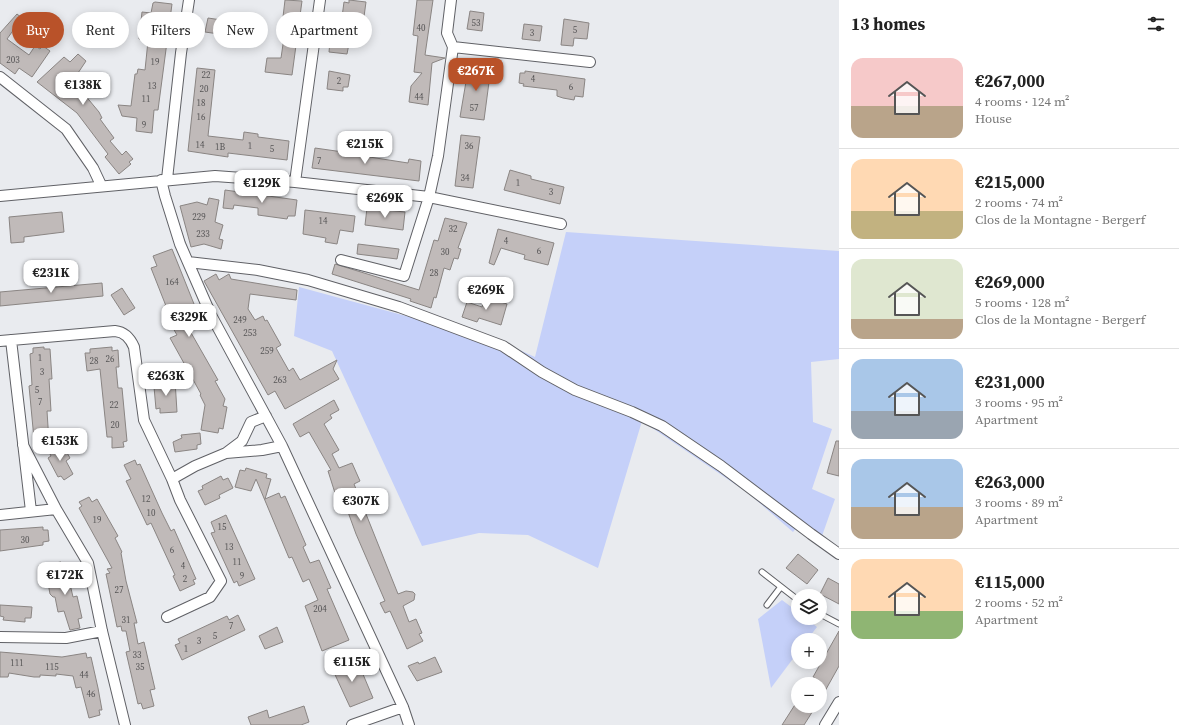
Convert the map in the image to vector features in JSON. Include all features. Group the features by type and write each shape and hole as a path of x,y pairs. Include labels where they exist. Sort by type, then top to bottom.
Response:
{"street":[{"path":"189,0 164,180 165,196 188,262 214,322 282,446 403,708 409,725"},
{"path":"295,182 320,0"},
{"path":"342,260 404,276 429,197 443,126 453,47 447,34 451,0"},
{"path":"453,47 590,62"},
{"path":"0,77 66,129 93,168 101,186"},
{"path":"0,196 215,176 295,182 429,197 562,224"},
{"path":"188,262 258,270 308,280 399,307 503,346 542,372 575,390 632,412 662,426 721,466 839,554"},
{"path":"0,341 115,330 125,334 134,347 144,420 172,479 180,500 221,581 210,597 167,617"},
{"path":"11,340 31,511"},
{"path":"172,479 195,466 226,453 242,441 252,422 266,416"},
{"path":"23,445 56,509 88,563 102,631 125,725"},
{"path":"226,453 262,450 282,446"},
{"path":"0,515 56,509"},
{"path":"0,637 66,638 102,631"},
{"path":"825,725 839,702"},
{"path":"352,725 403,708"}],"lane":[{"path":"762,572 791,595"},
{"path":"767,605 780,588"},
{"path":"827,618 839,624"}],"shaded area":[{"path":"566,232 839,251 839,359 811,362 813,422 832,429 812,489 835,499 822,536 801,522 793,532 748,493 642,421 598,568 528,535 479,533 422,546 332,351 294,336 299,287 502,342 535,357"},
{"path":"782,600 791,607 791,625 815,625 817,627 812,633 791,633 791,661 771,688 758,619"}],"building":[{"path":"285,0 302,1 301,12 284,12"},
{"path":"349,0 366,2 365,12 343,12 344,2 349,3"},
{"path":"417,0 433,0 425,55 445,58 432,63 428,105 409,102 411,86 422,73 414,72 418,36 413,35"},
{"path":"153,3 172,4 171,12 151,12"},
{"path":"470,11 484,13 482,31 467,29"},
{"path":"208,18 213,19 213,33 205,32"},
{"path":"564,19 589,23 587,39 574,38 573,46 561,45"},
{"path":"12,20 12,32 7,39 12,43 12,48 19,48 29,55 34,48 46,48 50,51 32,77 19,68 15,74 0,63 0,33"},
{"path":"524,24 542,26 540,41 522,39"},
{"path":"147,48 166,48 158,110 154,110 152,133 136,131 137,118 122,116 118,105 131,106 135,74 137,74 138,69 145,70"},
{"path":"282,48 296,48 292,75 265,72 267,58 281,58"},
{"path":"329,48 348,48 347,54 329,52"},
{"path":"78,54 86,61 74,79 87,90 84,94 99,112 102,118 100,119 114,138 110,141 122,155 126,151 133,159 129,162 131,164 119,174 105,157 108,154 77,113 37,82 64,57 70,62"},
{"path":"469,64 491,67 484,120 460,117"},
{"path":"197,68 215,70 208,136 243,140 244,132 258,134 258,137 289,141 287,160 228,153 228,157 188,151"},
{"path":"329,71 350,75 348,87 343,87 343,91 327,89"},
{"path":"525,71 585,79 583,97 575,96 574,100 563,98 557,96 557,90 523,86 524,84 519,83 520,73 525,73"},
{"path":"461,135 480,137 473,188 455,186"},
{"path":"315,148 350,153 351,149 363,151 363,156 408,163 409,159 421,161 419,181 312,168"},
{"path":"510,170 531,176 531,179 564,187 560,204 504,190"},
{"path":"225,190 297,200 295,216 288,216 287,219 258,215 258,208 234,205 233,209 223,208"},
{"path":"209,198 219,200 215,222 223,225 219,239 223,240 221,249 204,244 191,247 180,206 197,202 207,205"},
{"path":"367,208 405,212 403,230 365,225"},
{"path":"305,210 355,216 353,232 340,230 337,244 325,242 326,238 303,234"},
{"path":"62,212 64,232 24,237 24,242 11,243 9,217"},
{"path":"445,218 467,223 458,248 461,249 458,259 454,258 450,270 444,268 436,298 434,297 431,308 410,301 411,299 332,274 335,264 419,290 434,240 438,241"},
{"path":"498,229 554,243 548,265 524,259 525,255 501,248 494,265 489,263"},
{"path":"358,244 399,249 397,259 357,254"},
{"path":"172,249 200,319 186,324 218,380 215,381 225,399 223,406 227,407 223,429 219,428 218,433 201,430 205,405 200,395 201,394 170,338 177,335 169,321 164,306 166,306 151,268 157,266 153,256"},
{"path":"216,274 219,280 229,274 231,279 297,290 296,300 250,294 248,309 255,320 263,316 265,321 267,320 281,345 276,348 289,371 293,368 300,380 337,360 333,369 339,379 285,409 275,391 268,395 204,281"},
{"path":"102,283 103,296 0,306 0,292"},
{"path":"122,288 135,308 124,315 111,295"},
{"path":"485,297 507,304 501,325 479,318 477,322 462,317 467,302 482,307"},
{"path":"44,347 44,349 50,349 52,379 49,379 51,411 47,411 49,442 38,444 38,439 34,439 29,386 32,385 30,354 33,353 33,348"},
{"path":"112,347 112,351 118,350 119,367 116,367 118,388 122,388 127,441 123,442 124,447 112,448 112,437 107,437 100,369 87,371 85,353 90,353 90,349"},
{"path":"175,380 177,412 160,413 160,408 156,409 154,387 158,386 158,381"},
{"path":"334,400 339,410 330,415 332,418 324,424 339,450 332,454 339,468 352,463 360,481 354,484 398,594 406,591 413,592 415,594 414,600 403,606 409,622 416,619 422,633 419,634 423,641 407,649 390,611 385,613 380,603 385,601 356,534 340,490 335,493 328,471 331,470 309,432 300,437 293,424"},
{"path":"200,433 201,444 197,445 197,449 175,452 173,442 182,438 181,435"},
{"path":"836,441 839,441 839,476 827,473"},
{"path":"62,444 70,458 66,461 73,474 64,480 61,476 58,477 48,458 51,456 49,452"},
{"path":"135,460 137,465 140,464 171,531 174,529 196,579 193,580 195,584 180,591 173,576 175,575 151,523 147,525 126,481 131,479 124,465"},
{"path":"246,468 267,474 266,478 271,479 265,499 279,493 281,498 285,496 306,545 303,547 310,563 319,560 331,588 327,589 349,640 322,651 305,606 318,600 309,579 303,582 292,557 289,558 256,479 251,491 235,487 240,470 245,471"},
{"path":"221,476 223,480 228,478 233,488 219,495 220,498 205,505 198,491 203,489 202,486"},
{"path":"89,497 92,502 97,499 118,536 115,538 122,552 126,581 137,623 134,623 138,644 144,642 155,689 150,690 154,706 143,709 141,703 138,704 126,652 130,651 126,631 122,631 121,626 117,627 106,574 110,573 107,569 112,568 79,508 82,506 79,502"},
{"path":"226,515 255,579 239,586 237,581 234,583 211,533 215,532 211,522"},
{"path":"43,527 43,530 48,530 49,541 43,542 43,545 0,551 0,530"},
{"path":"798,554 818,570 807,584 786,568"},
{"path":"61,562 62,567 66,567 73,597 77,596 82,618 78,619 80,628 70,630 64,611 58,612 55,597 50,594 48,583 54,581 50,564"},
{"path":"828,578 839,584 839,604 827,598 827,589 822,589"},
{"path":"0,605 32,607 31,618 25,618 25,622 3,620 4,617 0,616"},
{"path":"238,615 245,630 182,660 175,645 180,643 178,639 227,616 229,620"},
{"path":"277,627 283,642 265,649 259,636"},
{"path":"839,631 839,666 827,687 827,677 813,677 818,669 827,669 827,652"},
{"path":"0,652 62,657 86,653 87,658 91,657 98,688 102,710 99,710 100,715 89,718 81,687 76,688 73,676 56,674 56,676 40,675 40,677 34,677 9,673 8,677 0,677"},
{"path":"435,657 442,672 417,681 408,666 418,662 419,664"},
{"path":"357,660 373,698 350,707 331,666 342,661 344,665"},
{"path":"304,706 309,722 301,725 251,725 248,717 267,710 269,718"},
{"path":"791,711 791,713 812,713 804,725 782,725"}]}
